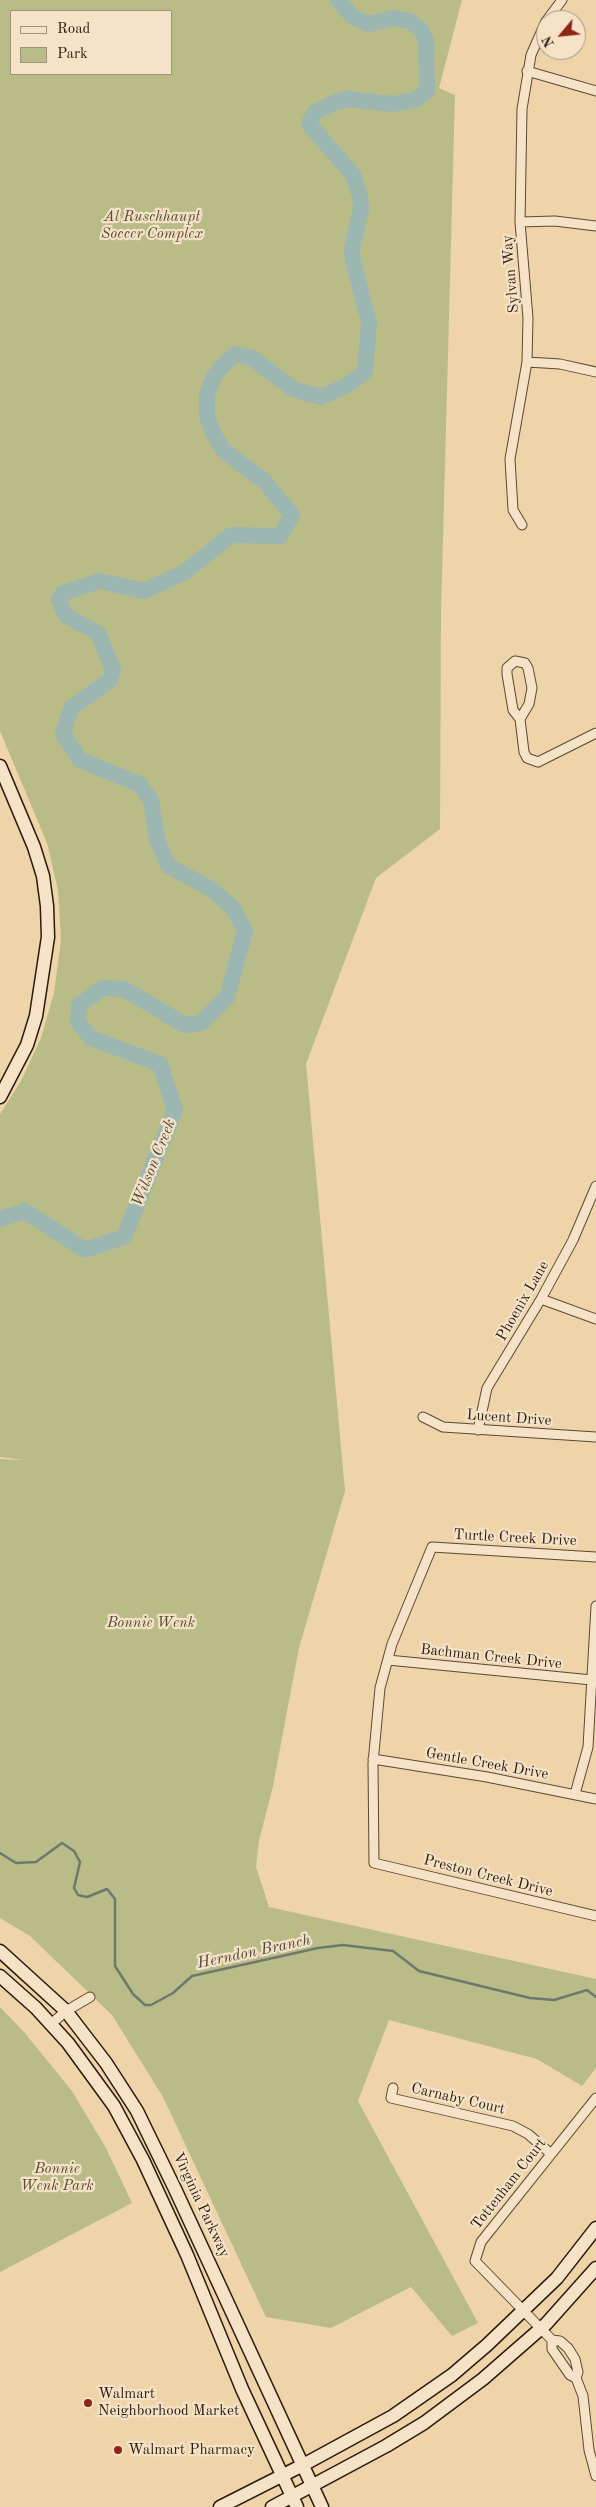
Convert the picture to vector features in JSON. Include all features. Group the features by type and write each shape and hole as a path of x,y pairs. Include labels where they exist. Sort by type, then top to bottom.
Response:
{"main road":[{"path":"0,766 34,847 46,899 48,937 36,1016 27,1045 0,1097"},
{"name":"Virginia Parkway","path":"0,1951 66,2011 106,2063 126,2094 176,2189 322,2507"},
{"path":"0,1976 51,2024 90,2071 114,2106 187,2255 242,2389 294,2502"},
{"path":"159,2197 176,2189"},
{"path":"220,2507 303,2466 394,2416 438,2384 487,2345 557,2278 596,2228"},
{"path":"272,2507 294,2502 312,2486 424,2423 483,2379 541,2328 596,2268"}],"street":[{"name":"Sylvan Way","path":"554,10 562,0"},
{"name":"Sylvan Way","path":"522,525 513,510 510,459 528,362 528,318 520,222 522,109 527,71 536,40"},
{"path":"527,71 596,91"},
{"path":"520,222 555,221 596,226"},
{"path":"528,362 560,364 596,372"},
{"path":"520,719 529,704 532,688 528,668 524,663 515,661 507,668 507,674 513,710 520,719 524,752 531,761 547,760 596,733"},
{"name":"Phoenix Lane","path":"478,1430 487,1388 541,1299 572,1240 596,1186"},
{"path":"541,1299 596,1319"},
{"name":"Lucent Drive","path":"423,1417 443,1427 596,1437"},
{"name":"Turtle Creek Drive","path":"388,1660 432,1547 596,1557"},
{"path":"575,1794 588,1747 596,1606"},
{"path":"373,1759 380,1688 388,1660"},
{"name":"Bachman Creek Drive","path":"388,1660 592,1680"},
{"name":"Gentle Creek Drive","path":"373,1759 487,1776 596,1799"},
{"name":"Preston Creek Drive","path":"373,1759 374,1863 596,1916"},
{"path":"51,2024 66,2011 90,1997"},
{"name":"Carnaby Court","path":"393,2088 391,2098 513,2126 528,2134 550,2153"},
{"name":"Tottenham Court","path":"523,2310 476,2261 480,2242 596,2098"},
{"path":"523,2310 552,2340 560,2341 568,2348 578,2372 576,2378 583,2396 589,2450 596,2476"},
{"path":"552,2340 552,2348 570,2376 576,2378"}],"green space":[{"path":"0,0 462,0 439,88 455,95 441,613 440,829 376,878 306,1064 345,1491 299,1648 273,1786 259,1841 256,1867 269,1907 596,1979 596,2068 582,2086 537,2059 389,2020 358,2101 478,2323 452,2336 411,2287 331,2328 266,2317 163,2097 112,2015 30,1936 0,1918 0,1459 25,1460 0,1457 0,1114 21,1081 41,1038 54,993 61,940 58,890 47,843 0,731"},
{"name":"Bonnie Wenk Park","path":"0,2007 24,2032 72,2091 106,2148 132,2203 0,2272"}],"waterway":[{"name":"Wilson Creek","path":"0,1219 25,1211 85,1250 124,1237 175,1110 160,1064 91,1038 78,1022 79,1005 103,988 124,989 185,1025 201,1023 227,997 245,931 233,908 211,889 168,866 157,839 151,800 139,784 80,760 63,734 71,708 110,680 113,670 98,633 65,615 59,599 63,593 100,581 144,591 185,572 231,535 280,536 292,515 264,481 223,450 212,431 207,416 207,395 212,380 221,367 236,354 252,358 293,389 321,397 346,386 365,372 369,323 352,249 361,209 360,196 353,175 309,124 314,113 333,103 347,99 393,104 415,100 427,91 426,40 421,30 410,21 393,18 369,24 353,17 338,0"},
{"name":"Herndon Branch","path":"0,1853 16,1863 36,1862 62,1843 74,1851 80,1862 74,1888 78,1895 87,1897 107,1889 115,1899 115,1966 133,1994 145,2005 151,2005 173,1993 192,1976 318,1948 343,1945 393,1951 419,1971 530,1998 554,2000 587,1990 596,1997"}],"place":[{"name":"Walmart Neighborhood Market","path":"88,2403"},
{"name":"Walmart Pharmacy","path":"118,2450"}],"park label":[{"name":"Al Ruschhaupt Soccer Complex","path":"152,226"},
{"name":"Bonnie Wenk","path":"151,1623"}]}
